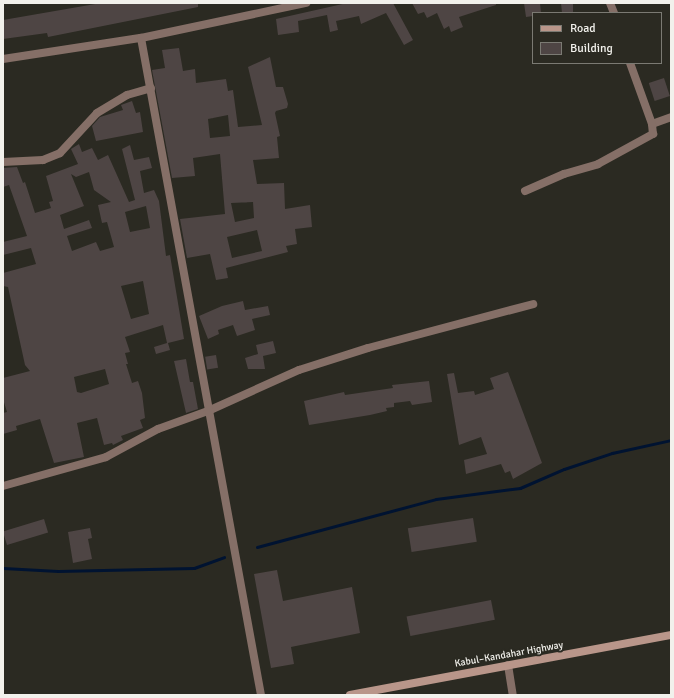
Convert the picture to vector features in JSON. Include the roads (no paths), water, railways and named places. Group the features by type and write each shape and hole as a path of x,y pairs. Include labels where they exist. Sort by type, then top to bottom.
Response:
{"main road":[{"name":"Kabul–Kandahar Highway","path":"350,695 671,635"}],"street":[{"path":"3,59 141,38 306,3"},
{"path":"141,38 261,695"},
{"path":"525,191 564,174 598,164 653,134 652,124 630,64"},
{"path":"3,162 43,160 60,153 97,113 127,95 151,88"},
{"path":"652,124 671,116"},
{"path":"3,486 106,457 158,429 208,411 299,370 368,348 533,304"},
{"path":"508,665 513,695"}],"waterway":[{"path":"257,547 436,499 520,488 564,469 612,453 671,440"},
{"path":"3,568 58,571 194,568 224,557"}]}
